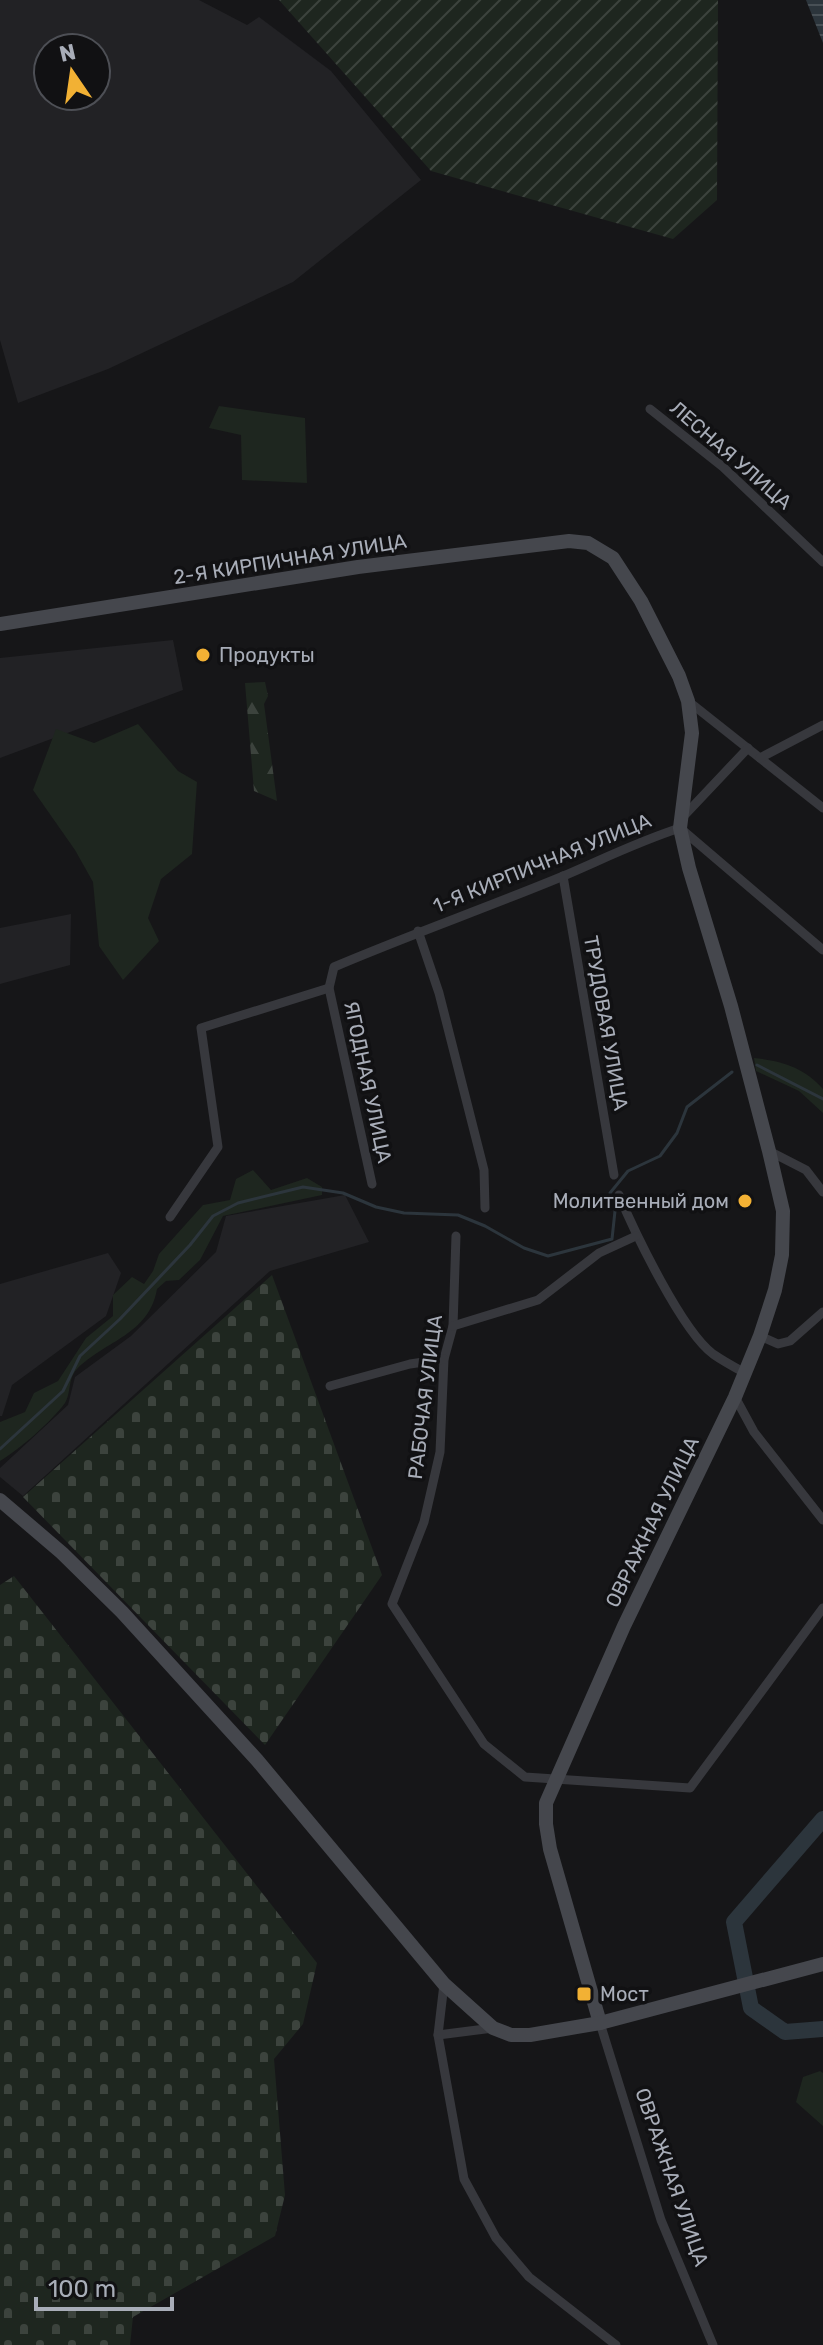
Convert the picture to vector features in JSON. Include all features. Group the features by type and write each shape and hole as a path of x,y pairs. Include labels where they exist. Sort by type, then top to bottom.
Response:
{"street":[{"name":"ЛЕСНАЯ УЛИЦА","path":"650,409 723,467 823,562"},
{"name":"2-Я КИРПИЧНАЯ УЛИЦА","path":"0,624 358,567 543,542 588,543"},
{"name":"ОВРАЖНАЯ УЛИЦА","path":"588,543 613,558 641,601 679,676 688,701 692,733 681,823 689,868 731,1006 783,1211 782,1255 775,1290 760,1336 735,1397 624,1626 546,1803 546,1824 600,2023 661,2220 713,2345"},
{"path":"688,701 823,808"},
{"path":"760,758 823,725"},
{"name":"1-Я КИРПИЧНАЯ УЛИЦА","path":"329,988 334,967 418,931 563,876 681,823 748,748"},
{"path":"681,823 823,950"},
{"name":"ТРУДОВАЯ УЛИЦА","path":"563,876 614,1175"},
{"path":"418,931 439,993 484,1170 485,1208"},
{"path":"170,1217 218,1147 201,1028 329,988"},
{"name":"ЯГОДНАЯ УЛИЦА","path":"329,988 372,1184"},
{"path":"769,1151 806,1170 823,1192"},
{"path":"619,1195 636,1236 687,1322 711,1353 745,1373"},
{"name":"РАБОЧАЯ УЛИЦА","path":"456,1236 453,1326 444,1359 440,1452 424,1522 392,1604 484,1744 525,1777 554,1780"},
{"path":"453,1326 538,1300 599,1253 636,1236"},
{"path":"760,1336 778,1344 790,1341 823,1312"},
{"path":"330,1386 410,1364 444,1359"},
{"path":"735,1397 754,1432 823,1520"},
{"path":"0,1500 62,1553 122,1612 257,1760 444,1984 493,2028 511,2035 530,2035 600,2023 823,1964"},
{"path":"554,1780 690,1788 823,1608"},
{"path":"444,1984 438,2035 464,2179 496,2238 529,2277 616,2345"},
{"path":"438,2035 493,2028"}],"shaded area":[{"path":"0,0 199,0 247,25 259,17 331,71 421,180 293,282 108,369 18,403 0,340"},
{"path":"806,0 823,0 823,43"},
{"path":"173,640 183,690 0,758 0,658"},
{"path":"71,914 70,965 0,984 0,928"},
{"path":"345,1195 369,1242 270,1271 23,1496 0,1477 0,1468 68,1405 75,1377 131,1336 216,1252 226,1216"},
{"path":"108,1253 121,1273 106,1316 12,1385 0,1416 0,1284"}],"green space":[{"path":"279,0 718,0 717,200 673,239 431,171"},
{"path":"219,406 305,418 307,483 242,480 241,435 209,428"},
{"path":"265,682 268,696 264,704 277,801 254,791 245,683"},
{"path":"138,724 178,771 197,782 192,854 161,879 148,918 159,941 123,980 99,946 93,882 75,850 33,790 56,729 94,743"},
{"path":"754,1058 783,1063 816,1081 823,1089 823,1113 799,1091 756,1071"},
{"path":"253,1170 271,1190 307,1178 322,1187 322,1195 223,1216 200,1260 179,1280 166,1281 157,1289 145,1317 136,1327 77,1369 67,1399 59,1410 35,1435 0,1461 0,1422 25,1412 34,1393 58,1381 86,1338 113,1316 113,1295 132,1277 144,1284 159,1254 203,1205 230,1200 236,1179"},
{"path":"272,1275 382,1575 265,1745 23,1497"},
{"path":"14,1576 317,1963 303,2024 274,2059 285,2195 275,2236 133,2317 130,2345 0,2345 0,1585"},
{"path":"820,2071 823,2073 823,2126 796,2102 803,2077"}],"waterway":[{"path":"757,1065 823,1099"},
{"path":"0,1449 63,1391 80,1356 120,1319 213,1216 238,1203 303,1187 343,1193 376,1207 404,1213 458,1215 524,1248 548,1256 612,1239 615,1211 610,1193 628,1171 660,1156 677,1133 687,1107 732,1072"},
{"path":"823,1819 734,1922 751,2008 785,2032 823,2029"}],"place":[{"name":"Продукты","path":"203,655"},
{"name":"Молитвенный дом","path":"745,1201"},
{"name":"Мост","path":"584,1994"}]}
